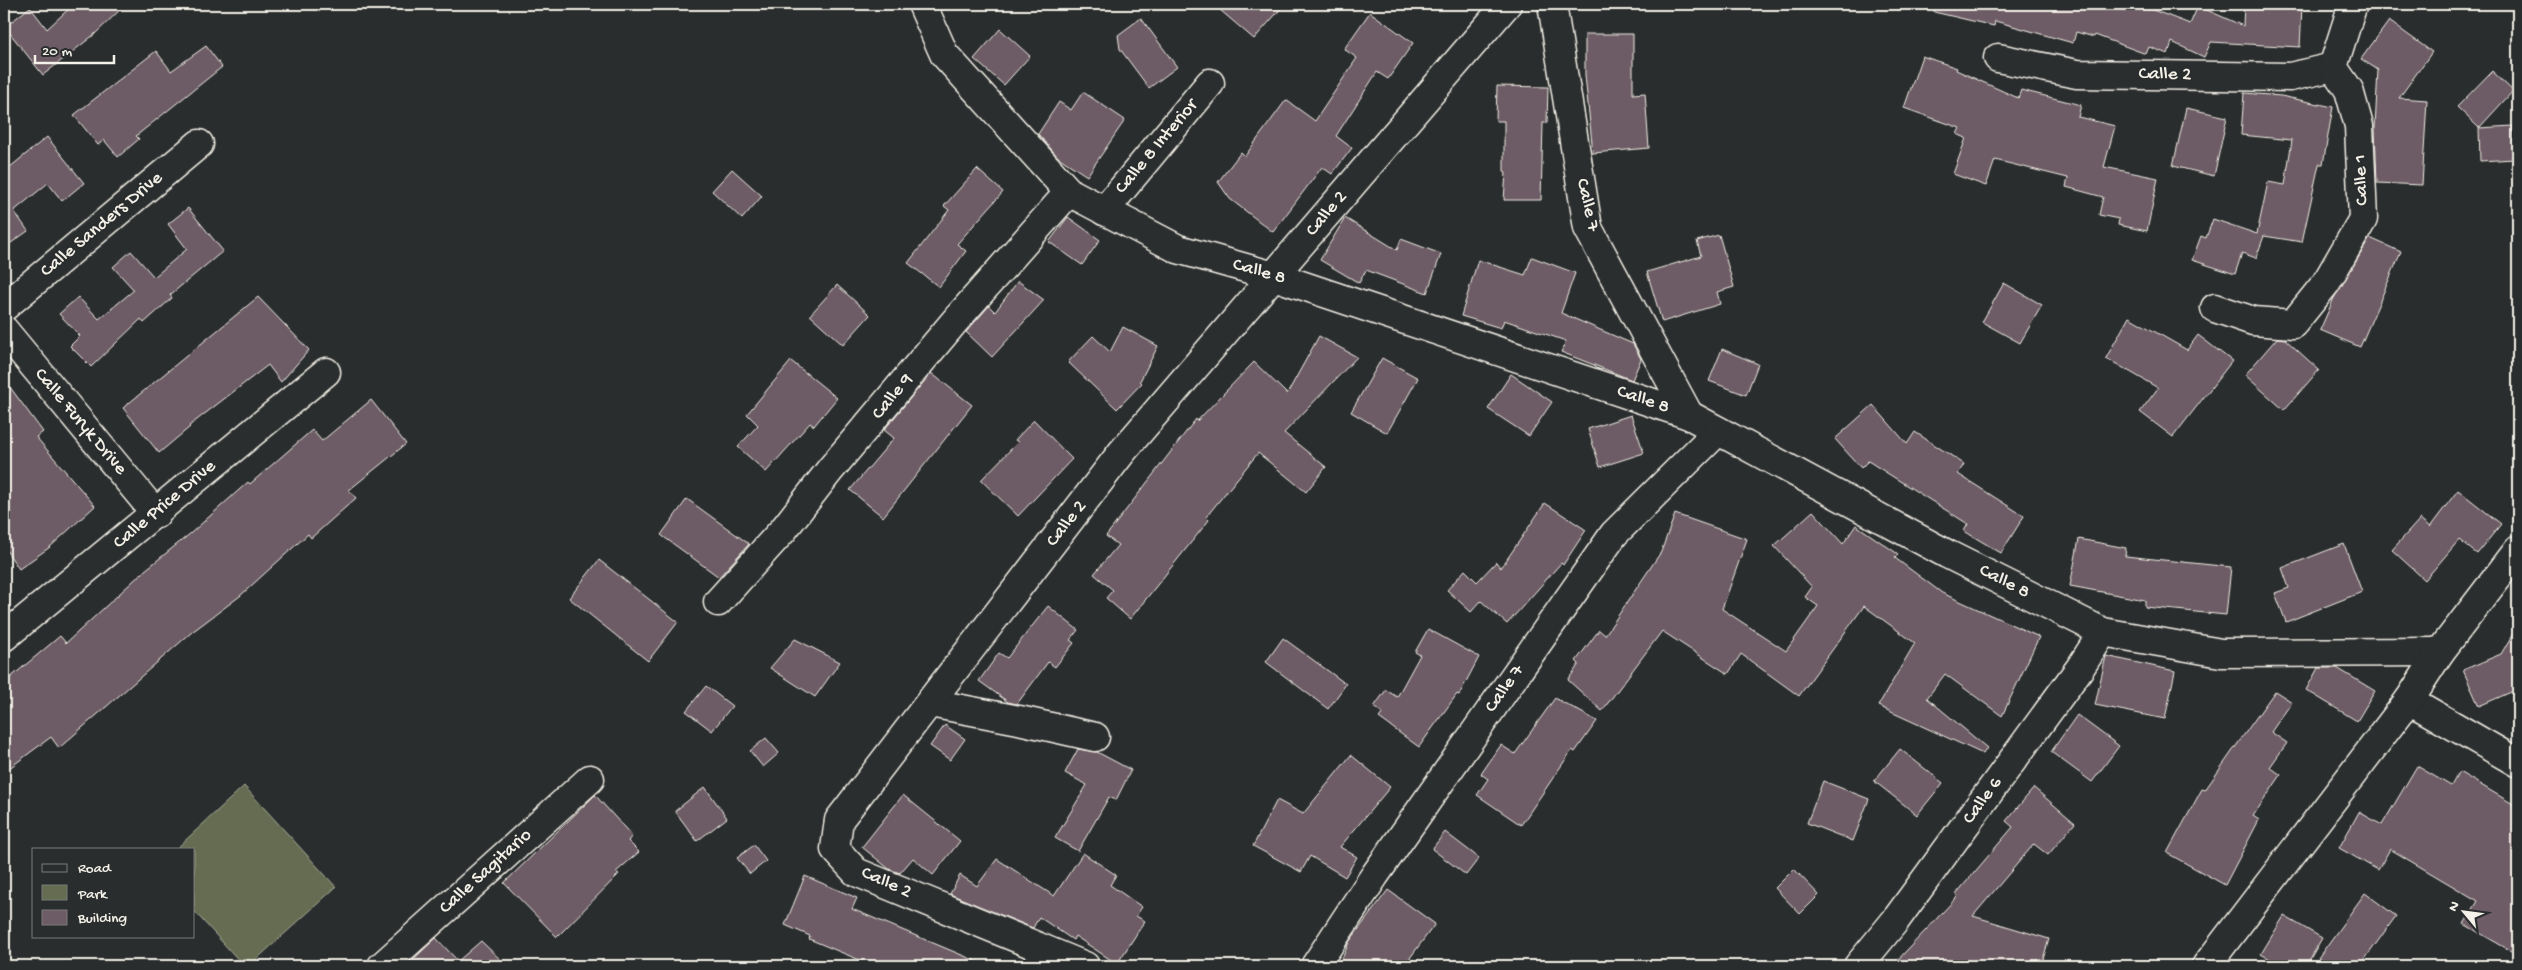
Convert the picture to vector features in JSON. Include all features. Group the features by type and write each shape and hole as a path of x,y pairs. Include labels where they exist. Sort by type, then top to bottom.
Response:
{"street":[{"name":"Calle 8","path":"922,4 944,54 1069,192 1178,249 1274,276 1689,416 1947,554 2103,632 2221,653 2440,652"},
{"name":"Calle 2","path":"1085,966 856,872 835,849 839,820 1122,452 1507,4"},
{"name":"Calle 7","path":"1552,4 1588,228 1689,416"},
{"path":"2333,67 2353,4"},
{"name":"Calle 2","path":"1998,58 2077,74 2290,77 2333,67"},
{"name":"Calle 1","path":"2216,308 2253,321 2293,324 2326,283 2363,219 2359,126 2349,90 2333,67"},
{"name":"Calle 8 Interior","path":"1104,211 1210,83"},
{"name":"Calle Sanders Drive","path":"4,307 199,144"},
{"name":"Calle 9","path":"718,602 784,529 830,470 955,321 1069,192"},
{"name":"Calle Furyk Drive","path":"4,330 156,514"},
{"name":"Calle Price Drive","path":"4,637 156,514 326,372"},
{"name":"Calle 7","path":"1315,966 1374,875 1614,534 1718,431"},
{"path":"2206,966 2409,700 2440,652 2518,550"},
{"name":"Calle 6","path":"1858,966 1901,913 2080,668 2103,632"},
{"path":"2409,700 2518,763"},
{"path":"930,703 1096,737"},
{"name":"Calle Sagitario","path":"382,966 590,779"}],"green space":[{"path":"244,786 336,887 249,966 244,966 195,912 195,848 177,848"}],"building":[{"path":"74,4 126,4 95,34 43,75 5,27 30,7 47,29"},
{"path":"1213,4 1285,4 1254,39"},
{"path":"1935,4 2137,4 2190,24 2198,6 2243,26 2244,4 2302,6 2300,47 2211,42 2204,57 2172,42 2168,54 2149,47 2146,54 2095,35 2094,37 2076,32 2073,43 1995,21 1994,26 1934,12"},
{"path":"1370,12 1413,43 1388,79 1377,72 1336,136 1352,148 1332,174 1322,167 1273,232 1230,199 1218,182 1241,152 1245,156 1286,100 1315,121 1357,58 1344,49"},
{"path":"1141,18 1177,67 1149,88 1120,49 1118,35"},
{"path":"2389,21 2432,52 2399,98 2427,100 2422,185 2377,183 2375,128 2378,70 2361,59"},
{"path":"1000,29 1030,56 1004,85 974,59"},
{"path":"1585,34 1633,34 1633,94 1645,93 1649,148 1593,153 1585,75"},
{"path":"206,46 222,67 136,136 139,139 118,157 104,140 98,145 74,115 156,51 171,71"},
{"path":"1922,56 1957,68 1956,70 2018,98 2021,90 2081,105 2078,117 2115,126 2104,167 2158,178 2147,231 2118,225 2119,219 2099,215 2103,197 2066,187 2068,178 1995,160 1986,186 1953,174 1966,138 1957,134 1960,128 1904,108"},
{"path":"2492,71 2513,91 2479,128 2457,107"},
{"path":"1497,86 1548,87 1547,123 1543,123 1541,200 1504,200 1506,172 1504,171 1504,121 1496,121"},
{"path":"1083,92 1125,120 1087,176 1058,157 1038,134 1059,102 1071,110"},
{"path":"2244,93 2281,96 2333,107 2323,164 2319,164 2302,242 2264,236 2256,258 2242,253 2235,274 2192,260 2201,236 2206,238 2213,219 2257,234 2268,182 2285,185 2292,140 2241,135"},
{"path":"2186,108 2227,117 2214,176 2173,166"},
{"path":"2513,126 2515,159 2480,161 2479,128"},
{"path":"47,137 84,183 62,201 48,183 14,211 28,231 4,248 4,172"},
{"path":"732,169 762,196 742,219 712,191"},
{"path":"977,169 1003,192 957,244 966,251 939,287 908,263 949,210 944,206"},
{"path":"188,208 223,251 170,295 172,298 144,323 141,319 91,367 70,346 80,336 59,314 78,297 99,319 134,290 113,267 131,251 154,277 187,249 168,224"},
{"path":"1068,217 1100,240 1082,265 1049,242"},
{"path":"1345,218 1397,250 1401,239 1441,254 1427,293 1366,270 1359,283 1320,260"},
{"path":"1719,235 1734,287 1717,292 1720,304 1662,322 1647,272 1701,256 1697,241"},
{"path":"2370,238 2401,252 2360,347 2320,330 2334,298"},
{"path":"1532,257 1575,273 1561,313 1633,344 1641,359 1632,380 1561,352 1566,341 1504,320 1501,328 1461,316 1478,260 1525,275"},
{"path":"1018,281 1044,300 992,357 966,332 989,306 995,312"},
{"path":"2004,283 2042,305 2020,343 1982,322"},
{"path":"837,285 870,315 843,345 810,315"},
{"path":"258,297 309,350 281,382 268,365 189,426 159,453 123,408"},
{"path":"2129,317 2187,350 2198,335 2232,361 2173,437 2140,412 2158,388 2106,358"},
{"path":"1123,327 1158,346 1140,381 1142,383 1117,409 1068,362 1093,336 1110,352"},
{"path":"1319,336 1357,357 1284,433 1326,467 1306,492 1258,453 1206,517 1209,520 1130,619 1106,598 1113,590 1094,574 1118,545 1106,536 1196,419 1197,421 1254,362 1287,394"},
{"path":"2277,338 2285,339 2319,370 2284,410 2245,375"},
{"path":"1722,349 1758,364 1746,395 1709,381"},
{"path":"1382,358 1418,378 1387,433 1351,412"},
{"path":"791,361 837,398 814,426 810,423 766,472 738,447 758,425 747,414"},
{"path":"931,373 972,405 883,517 850,490 894,438 884,430"},
{"path":"1511,374 1552,402 1529,436 1488,409"},
{"path":"4,379 43,432 36,437 95,506 50,547 19,569 4,547"},
{"path":"371,400 406,444 349,490 356,498 311,538 308,534 240,596 192,632 59,748 51,737 4,772 4,683 60,636 66,643 144,571 191,533 248,482 250,484 312,430 322,441"},
{"path":"1873,405 1907,444 1915,432 1964,464 1958,474 2024,516 2001,553 1964,531 1968,524 1868,461 1861,468 1835,439"},
{"path":"1631,415 1644,453 1600,467 1588,429"},
{"path":"1034,420 1072,459 1018,516 981,480 1018,442 1015,440"},
{"path":"2458,490 2501,524 2477,554 2459,540 2425,580 2392,550 2420,519 2430,527"},
{"path":"687,499 749,544 719,577 661,535"},
{"path":"1545,503 1586,530 1563,565 1561,563 1507,624 1481,601 1471,612 1447,590 1465,570 1477,582 1496,562 1501,568"},
{"path":"1813,511 1843,544 1856,525 1898,554 1895,558 1942,593 2039,637 2002,716 1945,674 1927,698 1987,748 1983,754 1878,706 1915,643 1864,606 1799,696 1741,654 1728,674 1662,631 1602,711 1568,680 1579,664 1576,661 1599,630 1605,635 1661,552 1675,514 1747,539 1722,609 1786,651 1818,606 1805,597 1812,587 1774,546"},
{"path":"2079,539 2126,548 2125,556 2231,567 2226,615 2145,607 2145,600 2070,586"},
{"path":"2344,544 2362,592 2286,622 2275,593 2289,588 2282,568"},
{"path":"599,560 678,622 648,661 569,598"},
{"path":"1048,606 1078,630 1070,640 1074,643 1055,667 1048,662 1017,704 1008,702 979,681 999,653 1007,658"},
{"path":"2518,625 2518,689 2479,706 2463,670 2501,654"},
{"path":"1428,629 1479,657 1459,695 1457,694 1419,747 1379,718 1383,713 1374,707 1386,690 1397,697 1420,655 1415,652"},
{"path":"1283,638 1346,684 1328,709 1266,662"},
{"path":"795,639 840,662 815,697 770,668"},
{"path":"2106,656 2175,671 2165,719 2095,705"},
{"path":"2318,668 2337,668 2375,691 2357,721 2306,690"},
{"path":"706,686 732,706 712,731 686,711"},
{"path":"2275,691 2292,702 2271,732 2287,743 2270,767 2281,775 2253,816 2259,820 2225,885 2167,853 2202,789 2205,790"},
{"path":"1555,698 1597,721 1575,752 1572,750 1521,825 1477,795 1488,779 1481,774 1501,745 1515,754"},
{"path":"2077,715 2119,746 2092,782 2051,752"},
{"path":"945,725 965,739 950,760 930,746"},
{"path":"766,738 779,753 763,767 750,751"},
{"path":"1078,749 1097,752 1131,770 1116,800 1109,797 1078,851 1055,838 1087,785 1065,773"},
{"path":"1900,749 1943,783 1917,815 1874,781"},
{"path":"1351,755 1390,787 1340,847 1357,857 1345,877 1310,856 1301,872 1253,846 1277,800 1303,814"},
{"path":"2417,766 2451,786 2459,772 2518,807 2518,955 2464,924 2478,901 2390,849 2378,870 2339,848 2359,812 2382,825"},
{"path":"1823,781 1869,799 1853,841 1807,823"},
{"path":"705,787 727,818 697,841 675,811"},
{"path":"2034,788 2075,823 2048,855 2034,844 1973,916 2049,939 2041,966 1981,966 1957,959 1951,966 1892,966 1958,896 1956,894 2013,827 2006,821"},
{"path":"595,795 632,836 628,841 639,852 616,872 619,874 557,937 504,883"},
{"path":"903,795 960,841 933,875 913,858 900,873 889,869 862,847"},
{"path":"1445,832 1479,858 1466,875 1432,849"},
{"path":"754,845 766,861 750,874 737,858"},
{"path":"1083,853 1116,875 1110,885 1142,907 1136,916 1145,921 1117,964 1075,936 1073,940 1039,917 1033,928 950,894 960,875 977,886 997,859 1054,896"},
{"path":"1794,869 1819,895 1800,914 1775,888"},
{"path":"805,876 857,898 852,909 988,966 874,966 809,939 810,936 785,925"},
{"path":"1388,890 1435,924 1404,966 1339,966 1349,942"},
{"path":"2365,893 2396,916 2360,966 2332,966 2318,958"},
{"path":"2284,916 2322,938 2306,966 2282,966 2261,954"},
{"path":"436,938 458,961 481,941 507,966 406,966"}]}
